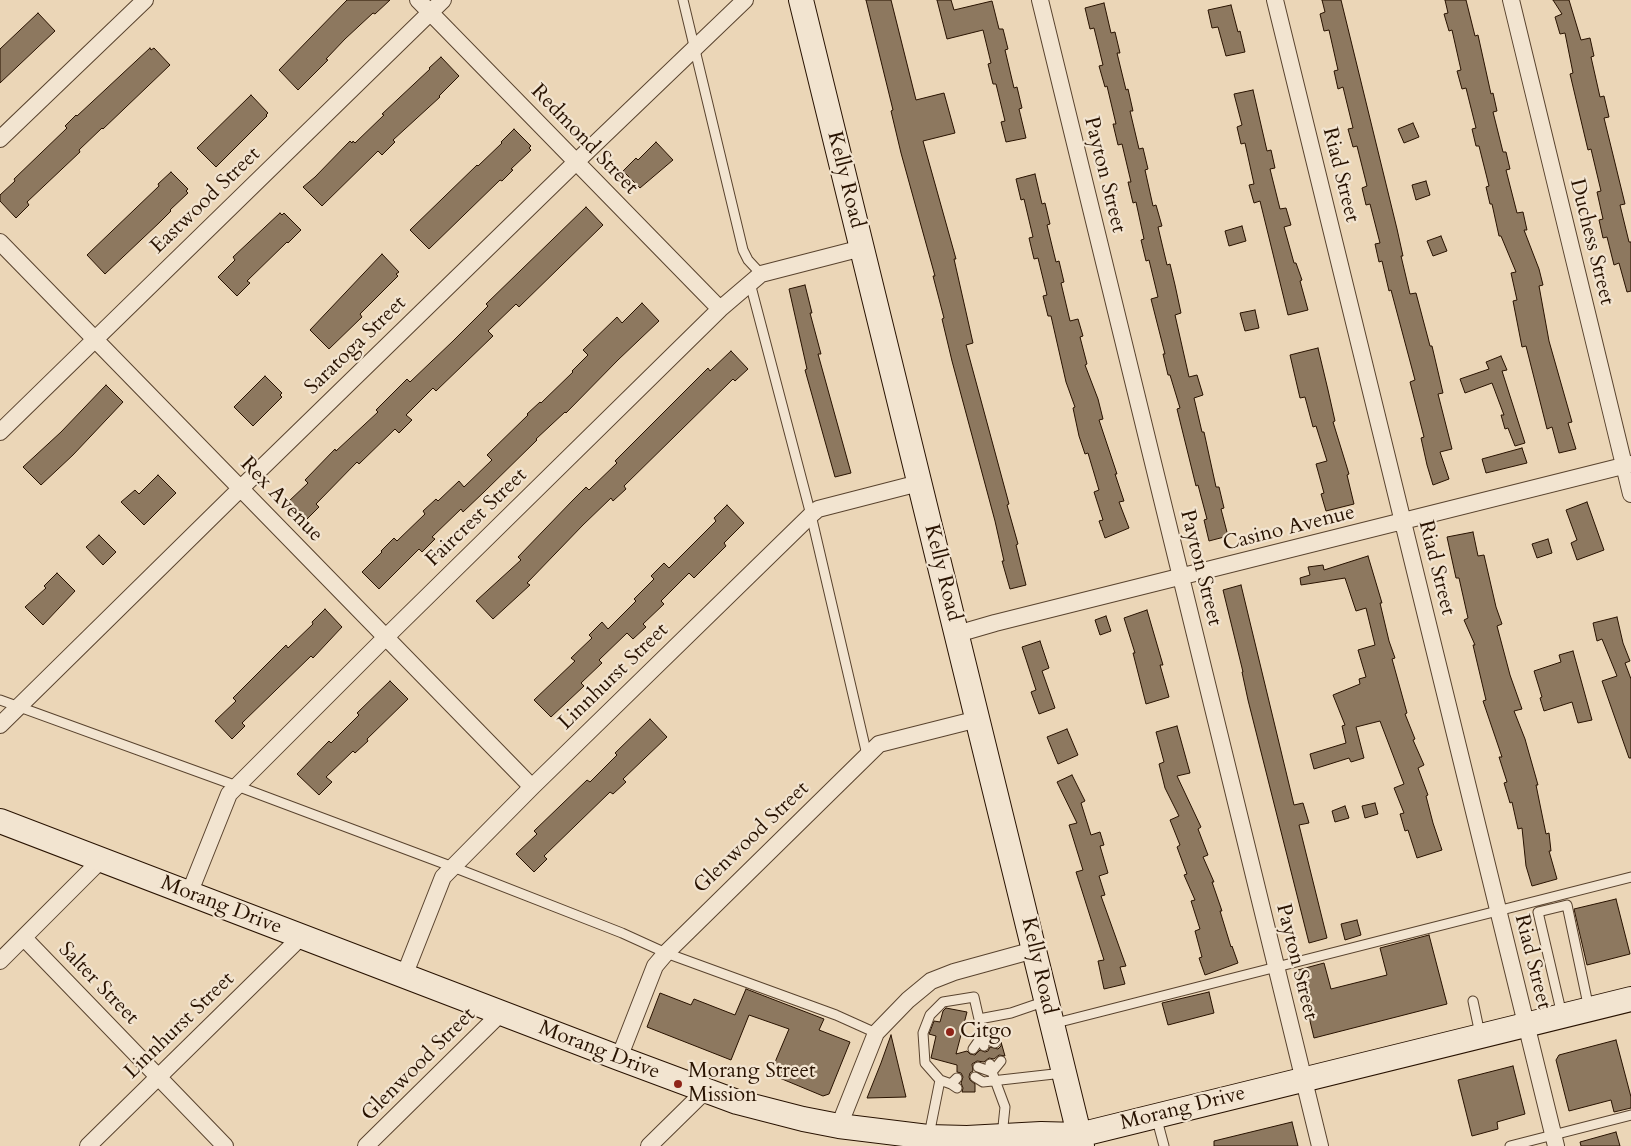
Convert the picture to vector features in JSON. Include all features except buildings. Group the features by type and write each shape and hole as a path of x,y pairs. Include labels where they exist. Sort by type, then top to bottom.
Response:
{"street":[{"path":"0,139 145,0"},
{"name":"Redmond Street","path":"418,0 720,309"},
{"name":"Eastwood Street","path":"0,432 443,0"},
{"name":"Saratoga Street","path":"0,726 240,489 745,0"},
{"name":"Kelly Road","path":"802,0 1080,1140"},
{"name":"Payton Street","path":"1040,0 1320,1146"},
{"name":"Riad Street","path":"1275,0 1555,1140"},
{"name":"Duchess Street","path":"1511,0 1628,465 1631,494"},
{"name":"Rex Avenue","path":"0,242 532,787"},
{"name":"Faircrest Street","path":"189,894 229,794 720,309 756,279 862,248"},
{"name":"Casino Avenue","path":"957,634 1628,465"},
{"name":"Linnhurst Street","path":"404,976 443,877 532,787 818,508 920,484"},
{"name":"Glenwood Street","path":"619,1058 655,966 666,952 879,744 978,719"},
{"name":"Morang Drive","path":"0,821 705,1091 770,1111 892,1139 928,1137 1002,1141 1080,1140 1156,1116 1631,999"},
{"path":"0,961 102,860"},
{"name":"Linnhurst Street","path":"88,1146 301,937"},
{"name":"Salter Street","path":"24,938 225,1146"},
{"path":"840,1126 876,1033 908,1000 931,981 954,972 1034,950"},
{"name":"Glenwood Street","path":"366,1146 501,1014"},
{"path":"649,1146 705,1091"}],"lane":[{"path":"683,0 743,250 756,279 868,756"},
{"path":"0,700 453,867 666,952 836,1015 876,1033"},
{"path":"1051,1024 1631,877"},
{"path":"1562,1016 1538,912 1567,905 1589,1009"},
{"path":"955,1083 940,1080 925,1063 923,1033 930,1015 943,1002 974,997 983,1041"},
{"path":"979,1019 1011,1013 1046,1001"},
{"path":"1473,1001 1481,1037"},
{"path":"973,1049 983,1041 995,1043"},
{"path":"978,1067 991,1068 1000,1061"},
{"path":"991,1068 1005,1108 1002,1141"},
{"path":"978,1082 1064,1073"},
{"path":"928,1137 940,1080"},
{"path":"1510,1146 1555,1140 1631,1115"},
{"path":"1156,1116 1164,1146"}],"place":[{"name":"Citgo","path":"950,1032"},
{"name":"Morang Street Mission","path":"678,1084"}]}
